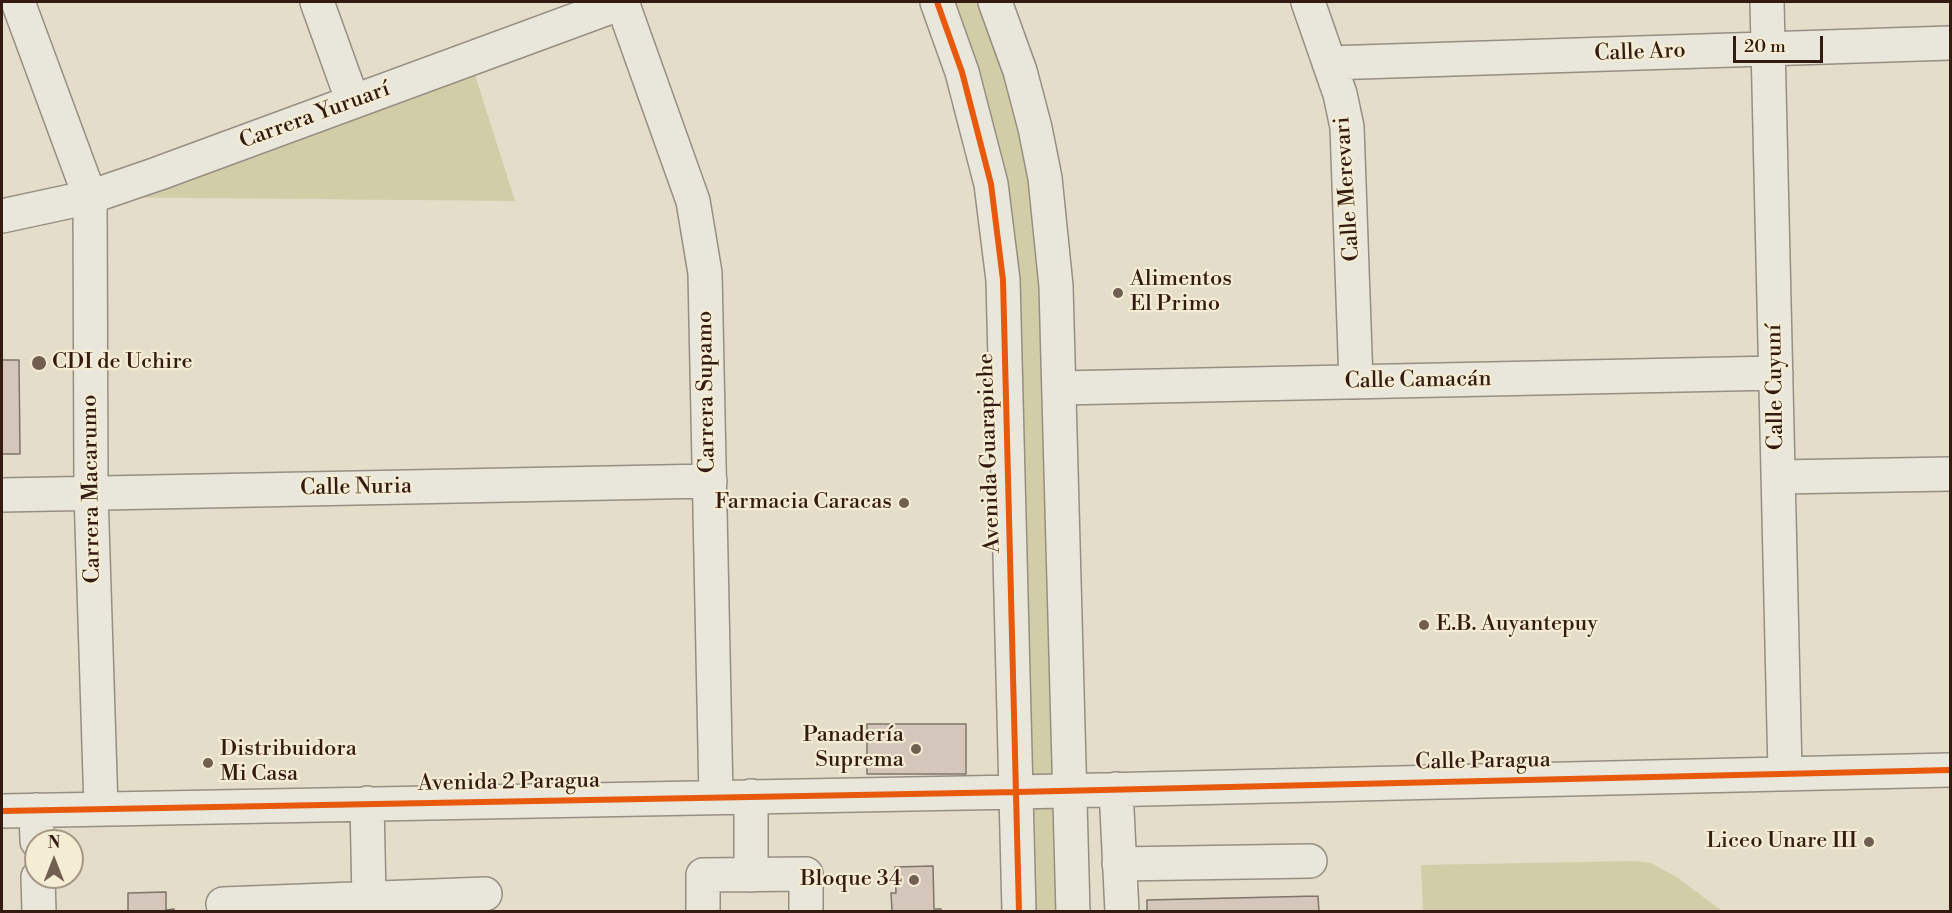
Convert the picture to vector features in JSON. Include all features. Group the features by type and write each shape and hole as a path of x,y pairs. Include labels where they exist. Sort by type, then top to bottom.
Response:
{"street":[{"name":"Carrera Macarumo","path":"18,2 90,197 91,493 101,808"},
{"path":"317,2 353,102"},
{"name":"Carrera Yuruarí","path":"2,216 90,197 623,2"},
{"name":"Carrera Supamo","path":"623,2 693,201 705,273 716,796"},
{"name":"Avenida Guarapiche","path":"937,2 977,124 991,184 1002,260 1019,912"},
{"path":"995,2 1020,71 1045,178 1056,285 1073,912"},
{"name":"Calle Merevari","path":"1308,2 1340,94 1347,127 1356,382"},
{"name":"Calle Cuyuní","path":"1767,2 1785,772"},
{"name":"Calle Aro","path":"1329,63 1950,43"},
{"name":"Calle Camacán","path":"1060,388 1776,373"},
{"path":"1778,477 1950,474"},
{"name":"Calle Nuria","path":"2,495 710,481"},
{"name":"Calle Paragua","path":"1017,792 1785,772 1950,770"},
{"path":"1116,789 1122,912"},
{"name":"Avenida 2 Paragua","path":"2,811 37,825 101,808 1017,792"},
{"path":"751,796 751,875"},
{"path":"367,803 369,899"},
{"path":"1119,864 1310,861"},
{"path":"704,912 703,875 806,874 806,912"},
{"path":"38,889 39,912"},
{"path":"223,904 485,894"}],"shaded area":[{"path":"937,2 995,2 1035,128 1073,911 1019,911 1003,280"},
{"path":"470,59 515,201 90,197"},
{"path":"1635,861 1651,863 1678,878 1722,911 1423,911 1421,865"}],"building":[{"path":"2,360 19,360 20,454 2,454"},
{"name":"Panadería Suprema","path":"867,724 966,724 966,774 867,774"},
{"name":"Bloque 34","path":"933,866 934,909 941,909 941,912 892,911 891,893 896,893 895,867"},
{"path":"166,892 166,910 174,909 174,912 128,912 128,893"},
{"path":"1318,896 1319,912 1147,912 1147,900"}],"cycle path":[{"path":"937,2 962,72 991,184 1003,280 1019,912"},
{"path":"2,811 1017,792 1950,770"}],"place":[{"name":"Alimentos El Primo","path":"1118,293"},
{"name":"CDI de Uchire","path":"39,363"},
{"name":"Farmacia Caracas","path":"904,503"},
{"name":"E.B. Auyantepuy","path":"1424,625"},
{"name":"Panadería Suprema","path":"916,749"},
{"name":"Distribuidora Mi Casa","path":"208,763"},
{"name":"Liceo Unare III","path":"1869,842"},
{"name":"Bloque 34","path":"914,880"}]}
